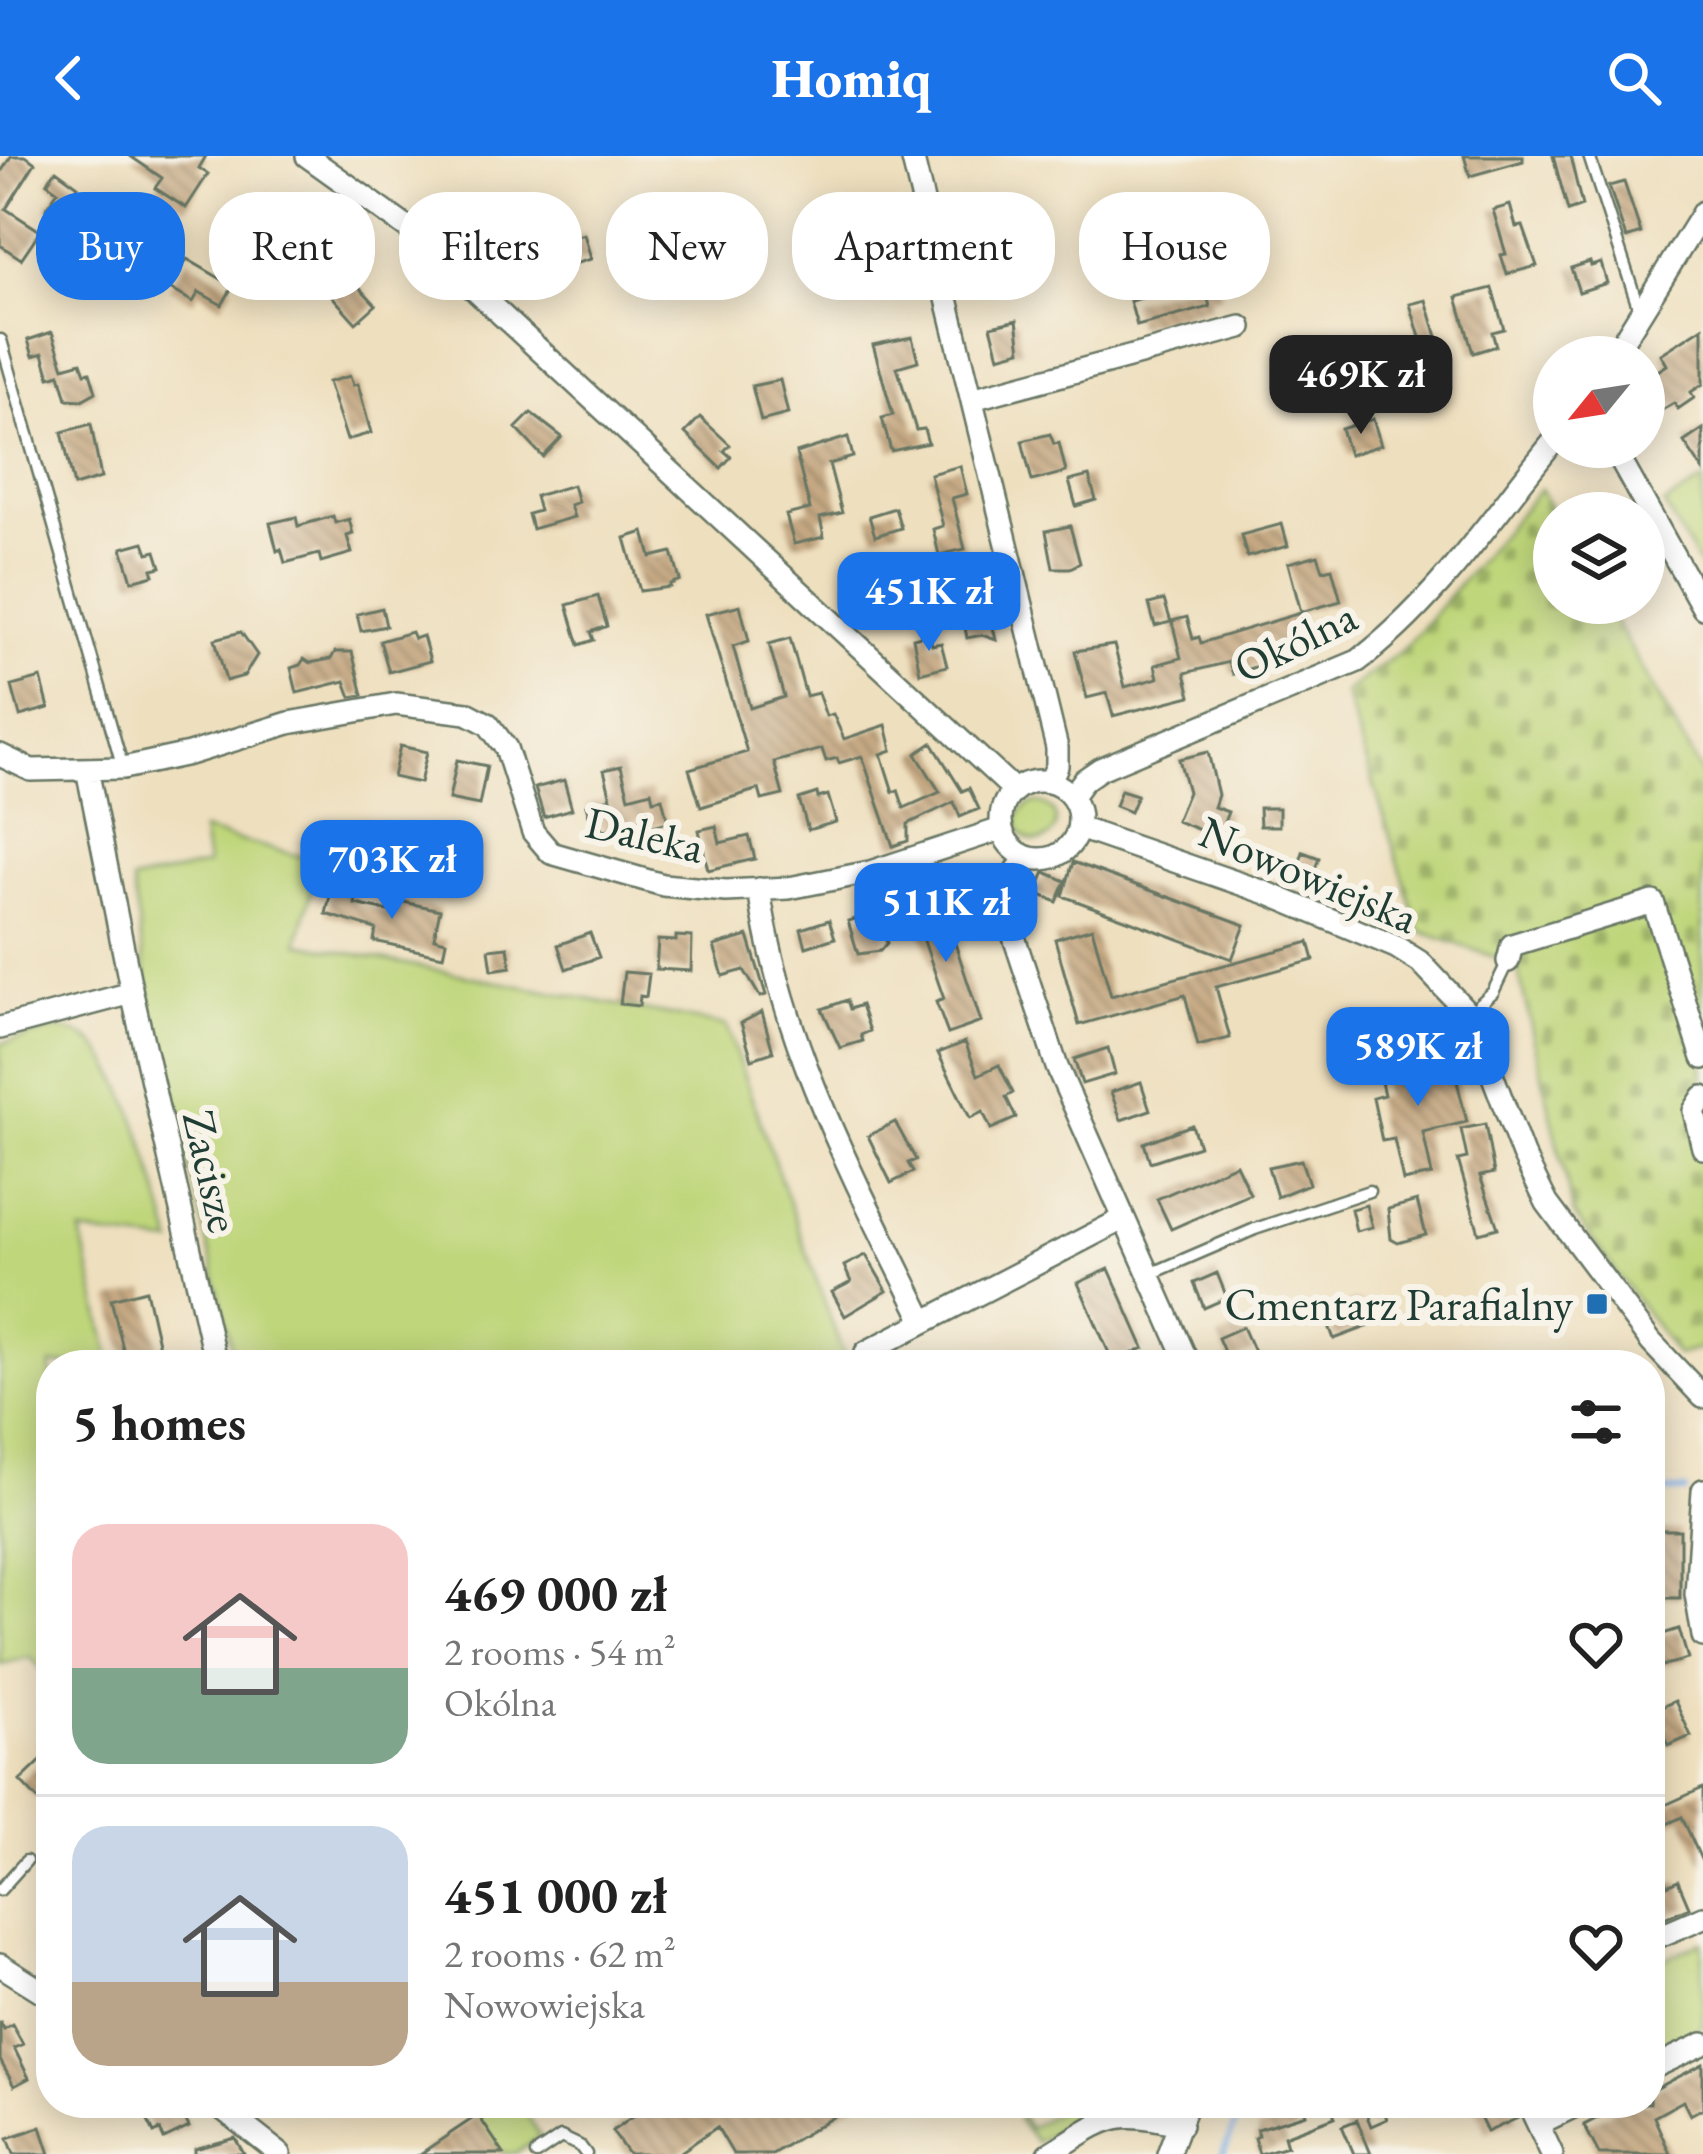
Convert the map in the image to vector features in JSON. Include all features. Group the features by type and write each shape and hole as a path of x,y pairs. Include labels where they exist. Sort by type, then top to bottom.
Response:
{"street":[{"path":"307,156 409,229 1014,790"},
{"path":"912,156 1057,748 1057,766 1050,781"},
{"path":"1626,336 1703,212"},
{"path":"972,399 1241,327"},
{"name":"Okólna","path":"1072,796 1100,769 1358,662 1393,635 1427,598 1533,467"},
{"path":"1625,468 1703,608"},
{"name":"Daleka","path":"0,755 31,770 123,768 189,754 290,723 396,704 467,713 488,724 506,748 533,832 551,853 663,885 726,891 789,888 870,872 1001,829"},
{"name":"Zacisze","path":"87,769 212,1350"},
{"path":"1036,780 1050,781 1072,796 1079,828 1060,855 1040,860 1006,842 1001,829 1004,803 1014,790 1036,780"},
{"name":"Nowowiejska","path":"1079,828 1267,893 1396,947 1420,962 1469,1014 1523,1155 1547,1203 1659,1350"},
{"path":"1027,857 1011,878 1011,928 1057,1067 1182,1350"},
{"path":"759,889 765,936 784,1004 823,1112 924,1321"},
{"path":"1508,961 1512,945 1653,902 1703,1058"},
{"path":"0,1028 132,993"},
{"path":"1703,1097 1694,1111 1703,1148"},
{"path":"870,1350 1123,1219"},
{"name":"Nowowiejska","path":"1665,1357 1703,1396"},
{"path":"1703,1490 1696,1594 1703,1636"},
{"path":"1665,1933 1703,1917"},
{"path":"0,1965 36,1988"},
{"path":"1665,2062 1703,2044"},
{"path":"234,2118 280,2154"},
{"path":"1049,2154 1107,2118"},
{"path":"1168,2154 1182,2118"},
{"path":"1535,2118 1552,2154"}],"lane":[{"path":"1589,156 1640,313"},
{"path":"1,340 123,768"},
{"path":"1469,1014 1493,992 1508,961"},
{"path":"1148,1275 1256,1229 1369,1191"},
{"path":"0,1890 26,1861"},
{"path":"536,2154 561,2137 586,2154"}],"green space":[{"path":"1703,481 1703,572 1665,507"},
{"path":"1533,497 1533,624 1617,624 1703,776 1703,1348 1677,1355 1574,1215 1517,965 1420,931 1345,693 1405,648"},
{"path":"1037,803 1050,809 1056,822 1050,835 1037,841 1024,835 1018,822 1024,809"},
{"path":"202,831 319,861 298,943 726,1026 842,1350 232,1350 151,1006 132,882 207,865"},
{"path":"57,1029 75,1033 99,1049 123,1089 144,1142 173,1244 81,1233 108,1350 36,1350 36,1663 30,1657 0,1664 0,1044"},
{"path":"1703,1942 1703,2026 1665,2045 1665,1959"},
{"path":"477,2118 529,2118 540,2136 515,2154 502,2154"},
{"path":"1046,2118 1077,2118 1036,2142 1018,2119 1029,2128"}],"building":[{"path":"11,156 26,156 35,163 6,209 36,228 36,237 21,259 0,245 0,174"},
{"path":"130,156 206,156 199,168 208,174 186,208 185,192 155,188 162,178"},
{"path":"1464,156 1523,156 1523,161 1470,176"},
{"path":"1553,156 1570,156 1582,206 1568,211"},
{"path":"56,170 78,186 74,192 57,192 47,183"},
{"path":"1624,182 1641,233 1626,238 1609,186"},
{"path":"1510,205 1537,266 1507,274 1493,210"},
{"path":"582,235 591,259 582,262"},
{"path":"187,259 209,272 209,298 199,292 193,302 185,297"},
{"path":"1590,262 1591,266 1601,263 1607,283 1579,292 1571,268"},
{"path":"1492,288 1504,329 1492,332 1496,346 1473,353 1457,297"},
{"path":"335,300 371,300 376,305 356,323"},
{"path":"1208,300 1210,307 1137,326 1130,301"},
{"path":"1426,300 1441,350 1425,354 1410,304"},
{"path":"1017,320 1021,350 999,356 991,326"},
{"path":"1703,327 1703,384 1678,409 1674,403 1665,408 1665,351"},
{"path":"52,332 64,367 81,362 96,392 82,400 67,399 60,374 50,377 43,353 33,356 28,340"},
{"path":"912,337 918,361 897,367 916,430 924,429 928,443 891,451 882,418 893,415 873,345"},
{"path":"1363,343 1367,362 1327,373 1322,354"},
{"path":"1413,359 1421,385 1394,392 1387,367"},
{"path":"350,376 353,385 358,384 371,433 347,440 328,382"},
{"path":"780,380 788,414 761,421 752,386"},
{"path":"531,413 562,437 543,457 516,428"},
{"path":"700,417 730,445 724,451 731,457 721,468 685,433"},
{"path":"1373,419 1381,445 1349,455 1341,429"},
{"path":"91,424 101,478 74,486 62,432"},
{"path":"1703,429 1703,470 1684,442"},
{"path":"1050,434 1054,444 1059,443 1066,472 1032,481 1022,441"},
{"path":"848,437 853,457 829,464 842,513 820,518 824,537 794,544 786,515 810,509 796,453"},
{"path":"960,466 967,494 952,498 965,549 939,555 933,529 943,526 930,474"},
{"path":"1089,476 1096,500 1076,506 1069,481"},
{"path":"573,485 578,502 570,505 574,517 532,529 528,514 539,511 535,496"},
{"path":"895,508 901,528 875,536 869,516"},
{"path":"333,516 335,523 349,519 352,553 321,562 319,554 285,563 270,523 296,517 298,526"},
{"path":"1282,524 1288,546 1247,557 1241,535"},
{"path":"1070,526 1080,563 1053,568 1046,531"},
{"path":"644,532 651,557 672,552 680,580 670,587 640,591 625,538"},
{"path":"144,542 148,553 156,551 161,567 152,569 154,575 132,581 122,548"},
{"path":"1318,555 1323,570 1332,568 1341,601 1301,612 1288,563"},
{"path":"873,574 880,601 853,608 846,581"},
{"path":"980,581 996,640 982,635 967,638 957,586"},
{"path":"598,596 607,626 591,632 594,640 579,645 567,605"},
{"path":"1164,600 1171,622 1155,626 1149,604"},
{"path":"740,605 749,641 733,646 750,708 784,697 769,644 790,638 806,696 818,693 826,716 833,714 844,739 886,725 892,750 881,754 893,792 898,790 904,808 940,792 916,754 932,743 962,791 969,788 979,809 960,817 954,802 908,824 908,841 893,846 862,756 839,763 837,758 826,761 822,749 774,762 783,795 762,800 759,789 701,807 689,769 747,752 706,614"},
{"path":"382,608 386,626 361,631 357,614"},
{"path":"1300,613 1311,649 1233,674 1229,662 1185,673 1191,696 1113,716 1107,693 1087,698 1075,651 1114,645 1125,687 1158,678 1155,665 1181,658 1172,621 1187,617 1193,639 1199,637 1201,643"},
{"path":"241,632 257,655 244,676 226,681 215,639"},
{"path":"411,632 414,639 423,636 430,661 389,672 380,641"},
{"path":"929,634 932,645 941,643 947,666 920,673 913,638"},
{"path":"335,652 352,652 363,695 351,697 345,681 297,693 291,668 304,659 310,663 331,659"},
{"path":"41,678 49,708 20,716 12,686"},
{"path":"400,746 427,752 420,783 393,777"},
{"path":"1208,752 1218,795 1214,807 1228,812 1218,837 1176,821 1188,792 1179,759"},
{"path":"457,760 487,766 479,805 449,799"},
{"path":"621,766 629,797 651,791 653,800 662,798 668,822 642,829 639,820 603,831 601,825 593,828 586,805 611,798 604,770"},
{"path":"564,780 572,809 544,817 535,788"},
{"path":"1121,790 1137,795 1130,812 1115,806"},
{"path":"817,793 818,798 828,795 836,822 808,830 799,799"},
{"path":"1259,808 1279,808 1279,826 1260,826"},
{"path":"716,826 720,843 749,836 755,859 708,870 699,830"},
{"path":"1303,852 1319,858 1313,874 1298,868"},
{"path":"1073,862 1245,925 1232,959 1063,896"},
{"path":"1045,872 1066,881 1057,902 1036,893"},
{"path":"331,892 357,894 355,904 388,911 390,899 440,910 434,938 446,941 443,956 374,941 376,929 326,914"},
{"path":"938,892 981,1022 948,1034 936,1002 944,999 913,900"},
{"path":"876,913 887,943 880,951 858,954 848,921"},
{"path":"829,920 835,938 806,947 801,929"},
{"path":"1092,928 1111,996 1309,942 1314,960 1216,987 1230,1038 1198,1046 1185,995 1079,1025 1055,939"},
{"path":"590,933 599,957 566,969 558,945"},
{"path":"676,936 692,937 691,971 656,969 658,940 676,941"},
{"path":"748,936 766,995 760,997 744,970 723,976 714,946"},
{"path":"508,947 511,967 492,970 489,949"},
{"path":"624,972 649,974 646,997 640,996 639,1006 620,1004"},
{"path":"847,1000 850,1009 861,1005 870,1031 861,1035 863,1041 840,1048 822,1009"},
{"path":"762,1012 773,1052 752,1059 741,1023"},
{"path":"965,1042 978,1075 999,1065 1013,1093 1006,1097 1016,1118 991,1129 983,1112 970,1118 938,1053"},
{"path":"1108,1048 1115,1074 1082,1084 1074,1059"},
{"path":"1450,1053 1467,1122 1423,1132 1432,1175 1403,1181 1394,1139 1382,1141 1373,1098 1384,1095 1378,1069"},
{"path":"1141,1082 1150,1110 1121,1120 1111,1092"},
{"path":"895,1122 916,1160 908,1163 913,1172 891,1183 868,1136"},
{"path":"1485,1124 1494,1173 1480,1176 1498,1228 1479,1233 1458,1160 1467,1158 1461,1129"},
{"path":"1192,1125 1199,1146 1150,1162 1144,1143"},
{"path":"1301,1160 1309,1184 1277,1197 1268,1167"},
{"path":"1236,1164 1250,1194 1171,1229 1157,1199"},
{"path":"1417,1201 1426,1235 1398,1243 1391,1239 1388,1209"},
{"path":"1366,1205 1372,1227 1356,1231 1351,1209"},
{"path":"866,1255 887,1291 845,1316 832,1292 851,1282 844,1266"},
{"path":"1109,1269 1144,1348 1108,1350 1078,1283"},
{"path":"1217,1273 1227,1298 1204,1308 1194,1283"},
{"path":"146,1290 160,1350 123,1350 111,1299"},
{"path":"1360,1302 1369,1326 1334,1339 1325,1315"},
{"path":"1243,1327 1253,1350 1223,1350 1218,1338"},
{"path":"1665,1530 1680,1530 1680,1598 1665,1598"},
{"path":"1679,1629 1688,1659 1665,1665 1665,1633"},
{"path":"1675,1701 1691,1736 1668,1746 1665,1739 1665,1706"},
{"path":"36,1766 36,1798 20,1781"},
{"path":"1703,1788 1703,1864 1682,1817 1665,1825 1665,1805"},
{"path":"1665,1881 1667,1886 1678,1881 1689,1907 1665,1917"},
{"path":"0,2021 4,2029 12,2024 23,2044 14,2048 29,2078 14,2086 0,2060"},
{"path":"1703,2064 1703,2108 1690,2115 1683,2101 1665,2111 1665,2084"},
{"path":"146,2118 185,2118 189,2127 164,2139 160,2130 154,2133"},
{"path":"480,2118 504,2154 420,2154"},
{"path":"631,2118 831,2118 772,2154 733,2154 717,2127 678,2154 628,2154 612,2131"},
{"path":"1293,2118 1332,2118 1284,2136 1287,2146 1259,2154 1254,2138 1257,2129"},
{"path":"1480,2118 1518,2118 1487,2132"},
{"path":"1598,2118 1654,2118 1670,2154 1599,2154 1584,2125"},
{"path":"1357,2120 1371,2154 1354,2154 1342,2126"},
{"path":"41,2127 50,2154 14,2154 8,2138"},
{"path":"235,2138 244,2154 195,2154 195,2149"}],"waterway":[{"path":"1665,1491 1685,1491"},
{"path":"1223,2154 1238,2118"}],"place":[{"name":"Cmentarz Parafialny","path":"1597,1304"}]}
